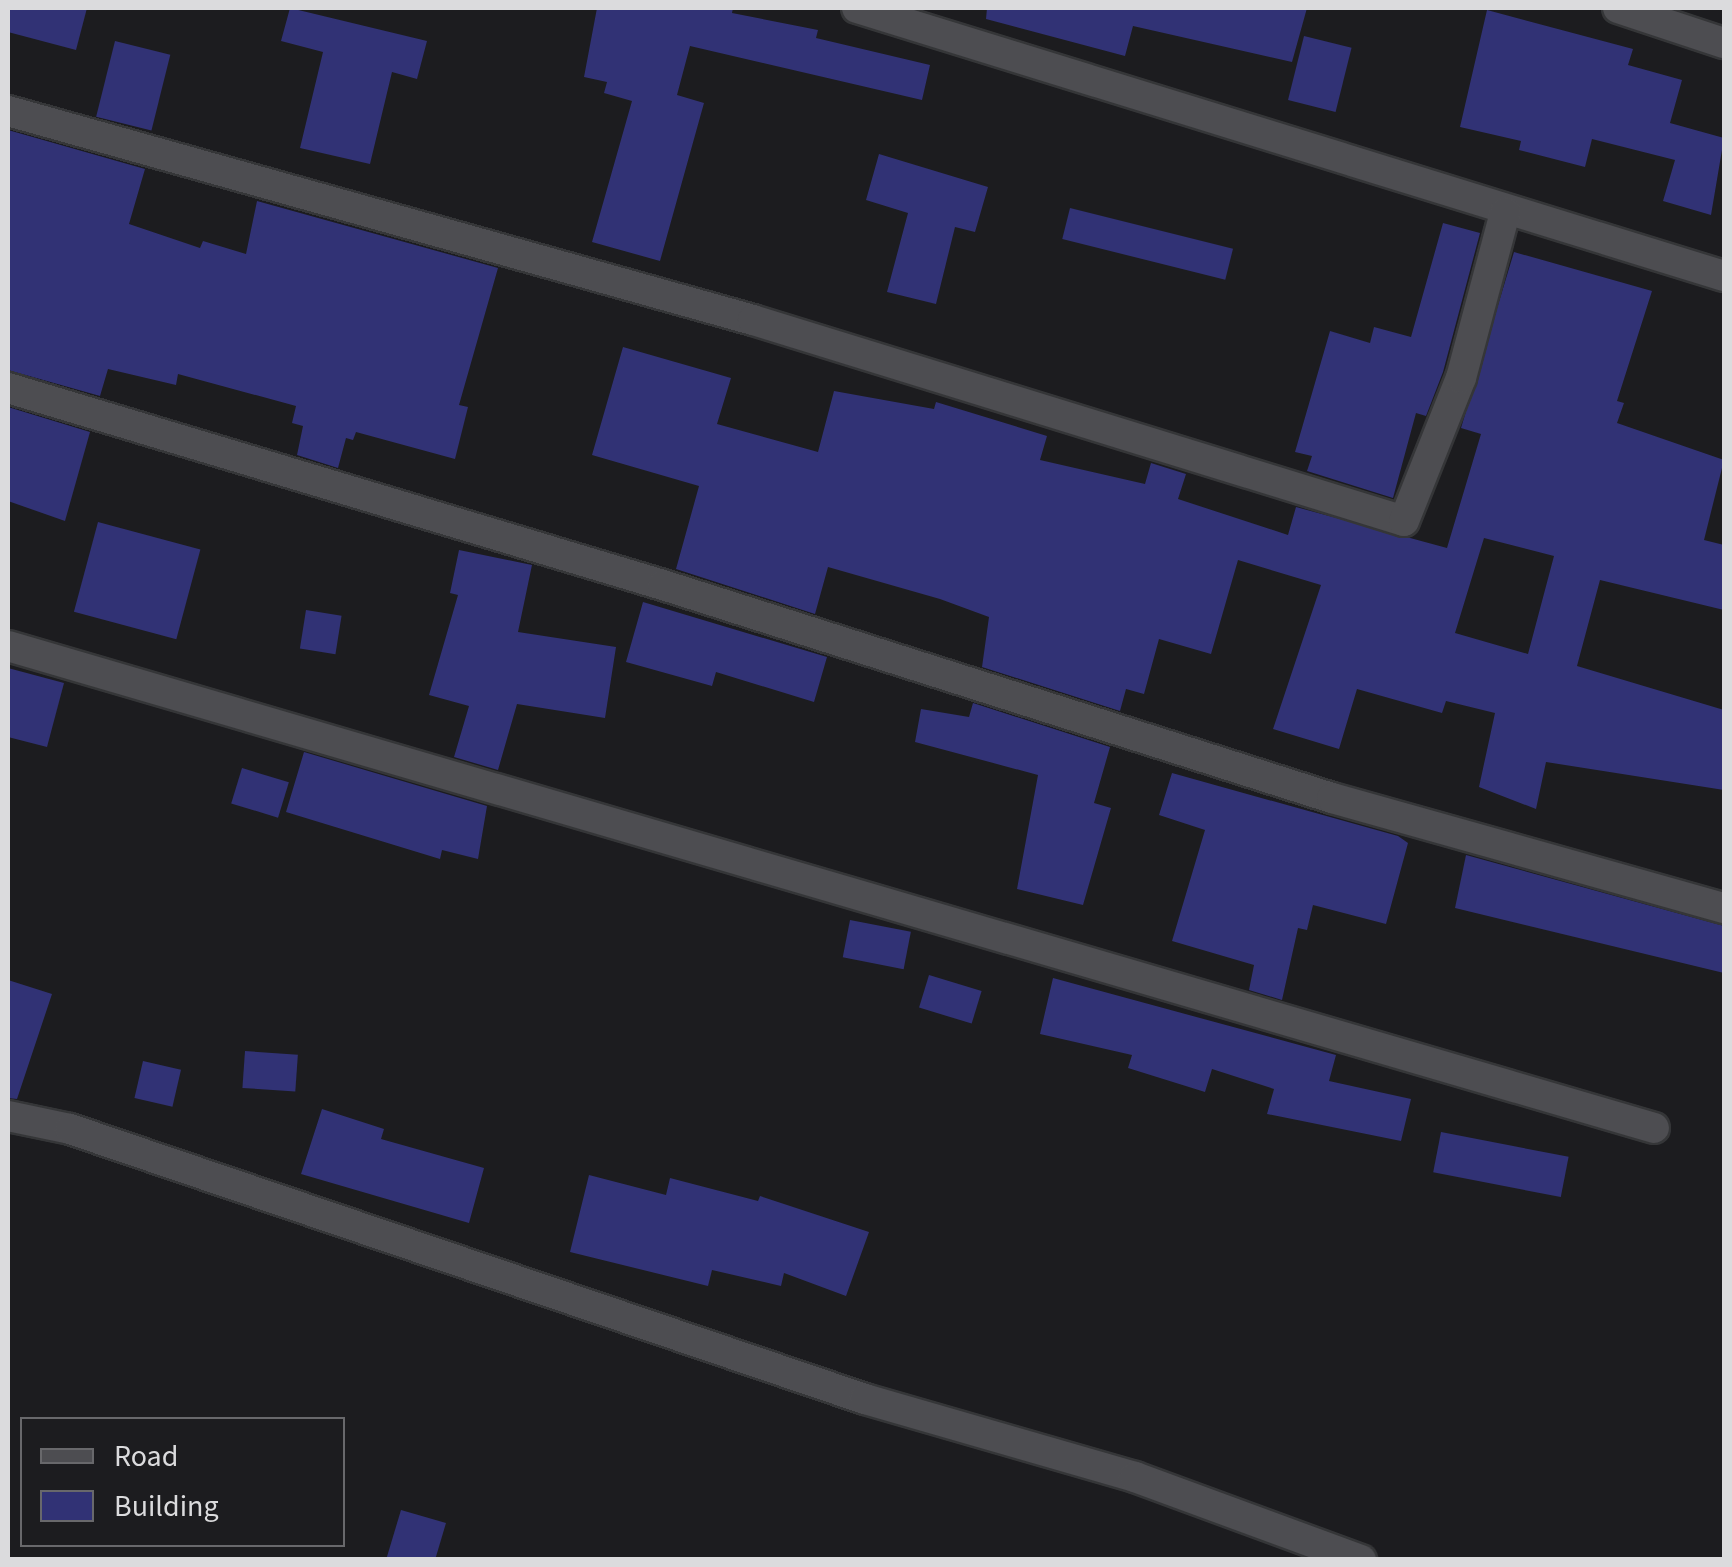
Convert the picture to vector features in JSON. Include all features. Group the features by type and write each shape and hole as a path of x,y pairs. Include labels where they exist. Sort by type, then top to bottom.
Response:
{"street":[{"path":"857,8 1506,214 1724,276"},
{"path":"1618,8 1724,42"},
{"path":"8,111 752,320 1404,521 1461,378 1506,214"},
{"path":"8,388 645,579 1332,798 1724,908"},
{"path":"8,646 1654,1128"},
{"path":"8,1116 70,1129 865,1399 1135,1477 1361,1560"}],"building":[{"path":"8,8 87,8 76,50 8,32"},
{"path":"290,8 427,41 417,79 392,72 370,164 300,148 323,52 281,41"},
{"path":"597,8 733,8 732,13 818,30 816,38 930,65 922,100 690,46 677,95 704,103 660,261 592,242 632,101 604,93 607,82 584,77"},
{"path":"987,8 1307,8 1292,62 1133,26 1125,56 986,19"},
{"path":"1487,10 1633,49 1628,65 1682,80 1670,123 1724,138 1711,215 1663,201 1675,160 1592,139 1585,167 1519,150 1521,141 1460,127"},
{"path":"1304,36 1352,48 1336,112 1288,100"},
{"path":"115,41 170,55 151,130 96,117"},
{"path":"8,130 145,169 129,224 200,248 203,241 246,254 257,201 498,268 459,405 468,407 455,459 356,432 353,440 346,438 338,468 297,455 303,426 292,423 296,406 178,374 176,385 108,369 100,396 8,370"},
{"path":"879,154 988,187 975,232 955,227 936,304 887,292 908,213 866,200"},
{"path":"1070,208 1233,249 1225,280 1062,239"},
{"path":"1443,223 1480,233 1443,372 1426,416 1416,413 1393,498 1307,471 1312,456 1295,452 1330,331 1370,343 1374,327 1411,337"},
{"path":"1514,252 1652,291 1617,401 1624,403 1617,423 1724,460 1704,540 1724,545 1724,610 1600,580 1577,666 1724,710 1724,790 1546,762 1536,809 1479,787 1495,713 1446,701 1442,713 1357,689 1339,749 1273,729 1321,585 1238,560 1211,654 1159,639 1144,694 1126,689 1120,711 982,667 989,617 940,599 828,567 815,614 676,569 699,486 592,455 623,347 731,378 717,424 818,452 834,391 934,409 936,402 1047,436 1040,460 1145,484 1151,463 1186,474 1178,499 1288,535 1296,507 1447,548 1481,434 1461,428","holes":["1484,538 1554,556 1528,654 1455,633"]},
{"path":"8,407 90,432 65,521 8,501"},
{"path":"98,522 200,549 176,639 74,612"},
{"path":"459,550 532,565 518,632 616,647 605,718 517,704 498,770 454,757 469,706 429,695 458,595 450,593"},
{"path":"643,602 827,657 814,702 716,672 712,686 626,662"},
{"path":"306,610 342,616 335,654 300,649"},
{"path":"8,668 64,683 47,747 8,737"},
{"path":"973,703 1110,747 1094,803 1111,808 1083,905 1017,889 1038,775 915,742 921,709 969,717"},
{"path":"304,752 487,806 478,859 442,850 440,859 286,812"},
{"path":"242,768 289,782 278,818 231,803"},
{"path":"1172,773 1398,836 1408,843 1386,924 1313,905 1307,930 1298,928 1282,1000 1249,990 1254,965 1172,941 1205,830 1159,815"},
{"path":"1466,855 1724,926 1724,973 1455,908"},
{"path":"850,920 911,932 904,969 843,957"},
{"path":"929,975 982,991 972,1024 919,1008"},
{"path":"1053,978 1336,1055 1329,1081 1411,1099 1401,1141 1267,1114 1274,1089 1212,1069 1205,1092 1128,1068 1132,1055 1040,1034"},
{"path":"8,980 52,994 17,1099 8,1098"},
{"path":"245,1051 298,1055 295,1092 242,1088"},
{"path":"143,1061 181,1070 172,1107 134,1098"},
{"path":"322,1109 384,1129 381,1139 484,1168 469,1223 301,1174"},
{"path":"1441,1132 1569,1157 1561,1197 1433,1172"},
{"path":"589,1175 666,1195 670,1178 758,1201 760,1196 869,1232 846,1296 784,1273 781,1286 712,1270 708,1286 570,1252"},
{"path":"401,1510 446,1523 435,1560 386,1560"}]}
